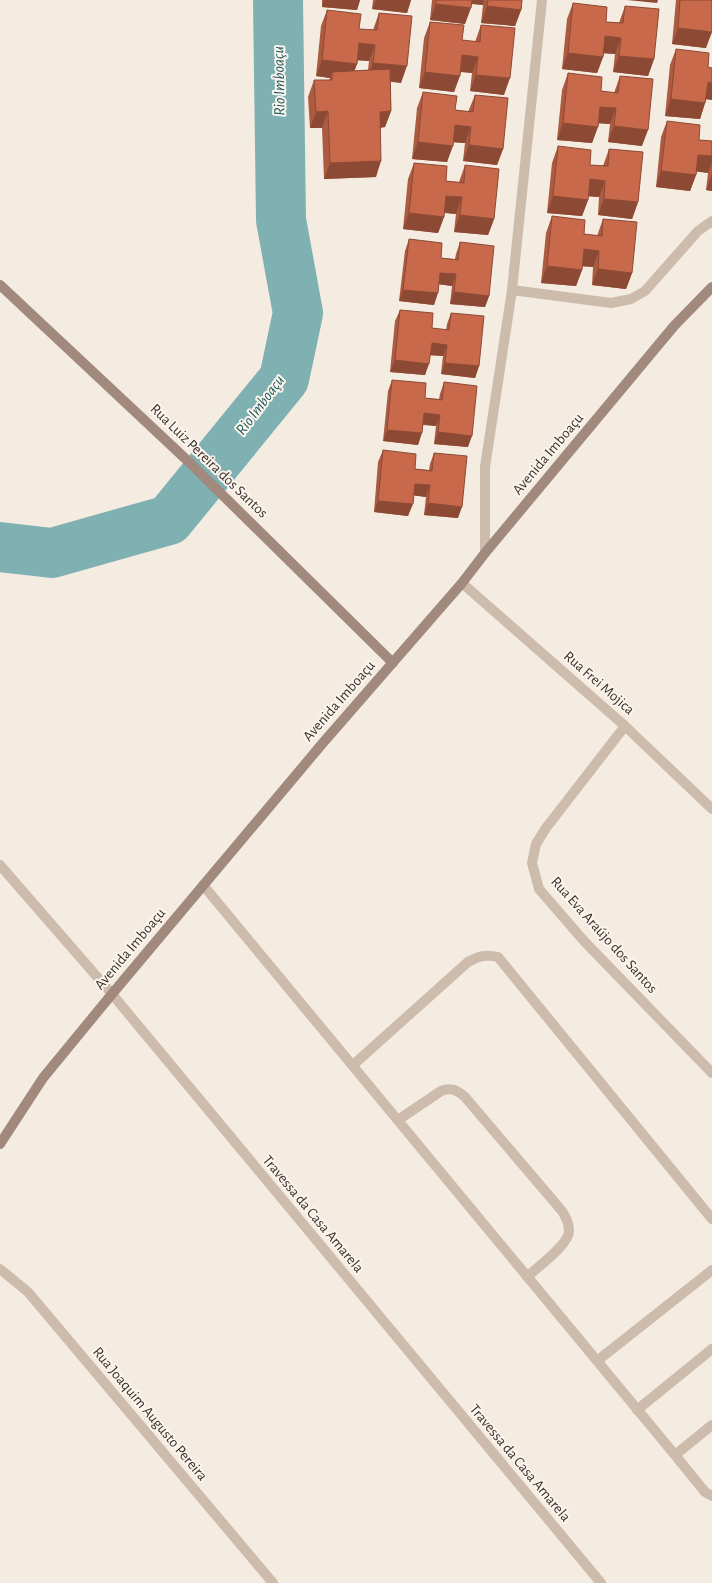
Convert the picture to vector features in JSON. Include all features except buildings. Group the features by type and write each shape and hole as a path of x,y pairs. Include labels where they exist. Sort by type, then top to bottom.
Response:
{"main road":[{"name":"Rua Luiz Pereira dos Santos","path":"0,285 190,463 393,662"},
{"name":"Avenida Imboaçu","path":"0,1144 43,1078 112,994 393,662 462,584 485,553 674,326 712,287"}],"street":[{"path":"485,553 485,467 512,290 542,0"},
{"path":"512,290 611,303 631,299 645,290 698,231 712,221"},
{"name":"Rua Frei Mojica","path":"462,584 625,726 712,808"},
{"name":"Rua Eva Araújo dos Santos","path":"625,726 546,828 536,844 532,863 539,889 584,941 712,1073"},
{"name":"Travessa da Casa Amarela","path":"0,865 112,994 601,1583"},
{"path":"203,885 705,1492 712,1496"},
{"path":"352,1066 468,962 476,957 488,954 498,957 712,1219"},
{"path":"398,1120 441,1091 448,1088 456,1090 465,1096 562,1211 567,1220 569,1232 565,1242 527,1277"},
{"name":"Rua Joaquim Augusto Pereira","path":"0,1269 28,1292 274,1583"},
{"path":"597,1361 712,1270"},
{"path":"637,1410 712,1349"},
{"path":"675,1455 712,1425"}],"waterway":[{"name":"Rio Imboaçu","path":"0,547 52,553 169,520 284,379 298,313 281,220 278,0"}]}
